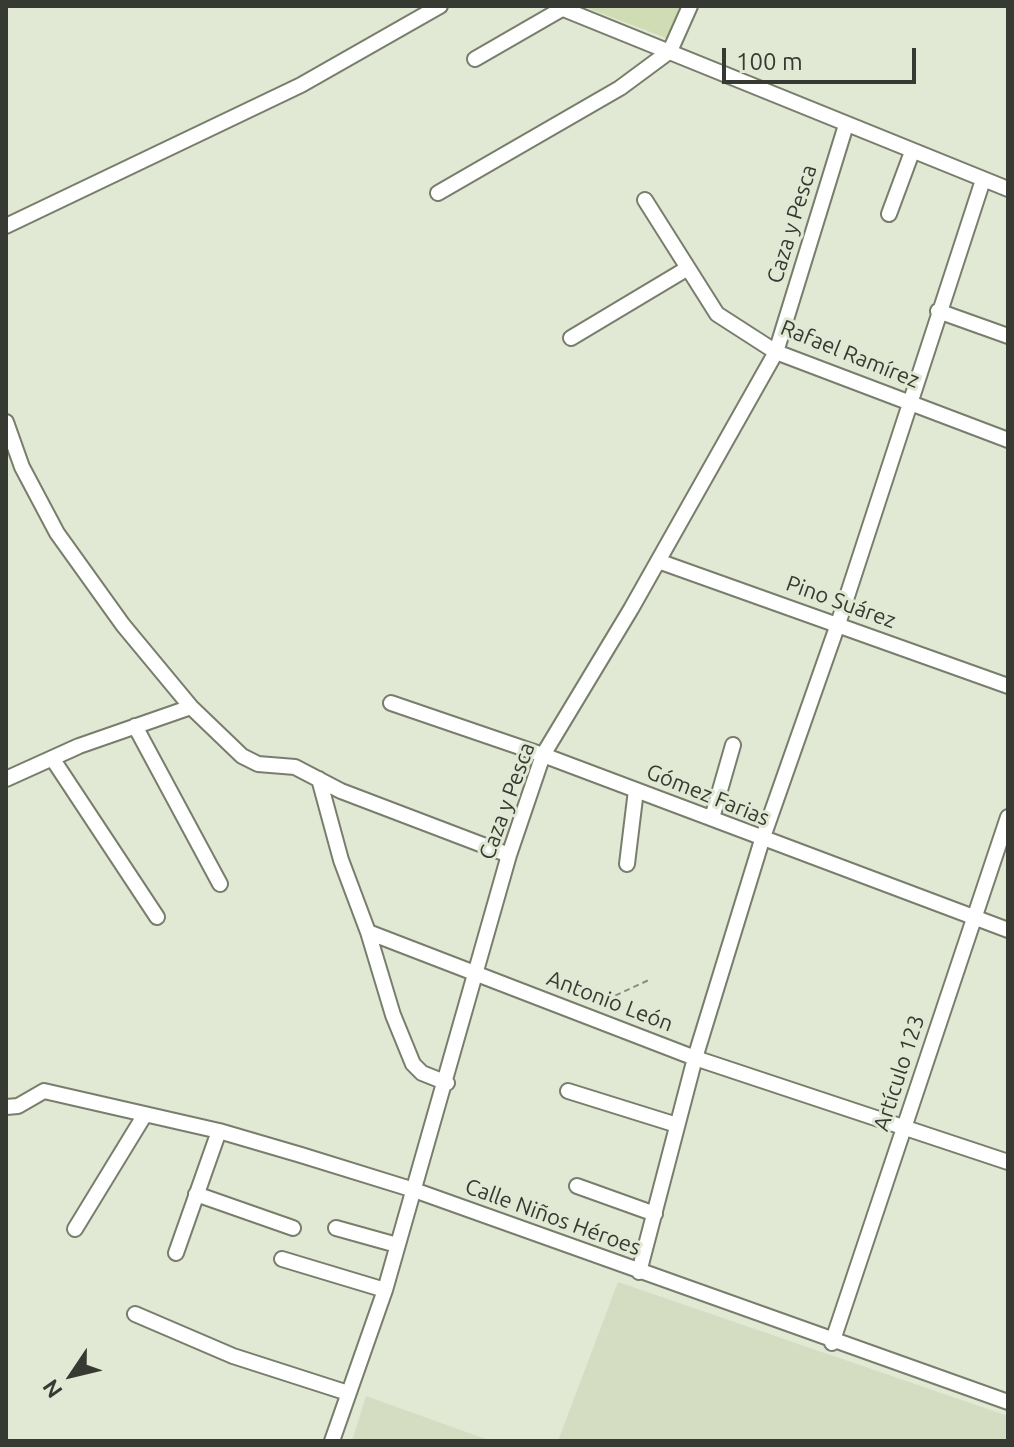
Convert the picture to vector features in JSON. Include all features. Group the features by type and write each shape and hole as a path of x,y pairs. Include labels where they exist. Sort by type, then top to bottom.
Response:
{"street":[{"path":"6,226 301,85 440,6"},
{"path":"438,193 620,88 670,51 690,6"},
{"path":"475,59 562,7 1008,189"},
{"name":"Caza y Pesca","path":"332,1441 385,1290 447,1083 509,855 543,755 658,561 776,352 846,125"},
{"path":"889,214 912,152"},
{"path":"639,1272 695,1058 762,840 838,624 983,180"},
{"name":"Rafael Ramírez","path":"645,200 717,314 776,352 1008,440"},
{"path":"571,338 688,268"},
{"path":"938,311 1008,336"},
{"path":"6,422 22,467 57,533 123,625 191,707 242,756 258,764 295,767 341,791 509,855"},
{"name":"Pino Suárez","path":"658,561 1008,686"},
{"name":"Gómez Farias","path":"391,703 543,755 712,818 762,840 1008,930"},
{"path":"6,779 52,758 191,707"},
{"path":"135,726 220,884"},
{"path":"712,818 733,745"},
{"path":"52,758 157,917"},
{"path":"319,779 341,860 368,932 393,1015 413,1064 422,1073 447,1083"},
{"path":"627,864 636,790"},
{"name":"Artículo 123","path":"832,1343 972,917 1008,817"},
{"name":"Antonio León","path":"368,932 695,1058 1008,1162"},
{"name":"Calle Niños Héroes","path":"6,1107 18,1106 44,1091 219,1131 414,1190 832,1343 1008,1402"},
{"path":"568,1091 677,1125"},
{"path":"75,1229 144,1116"},
{"path":"176,1253 219,1131"},
{"path":"577,1186 655,1214"},
{"path":"196,1194 293,1228"},
{"path":"336,1228 397,1245"},
{"path":"282,1259 385,1290"},
{"path":"135,1314 233,1356 348,1393"}],"path":[{"path":"578,1013 651,979"}],"shaded area":[{"path":"582,6 685,6 671,40"},
{"path":"618,1282 1008,1416 1008,1441 558,1441"},
{"path":"366,1396 491,1441 352,1441"}]}
